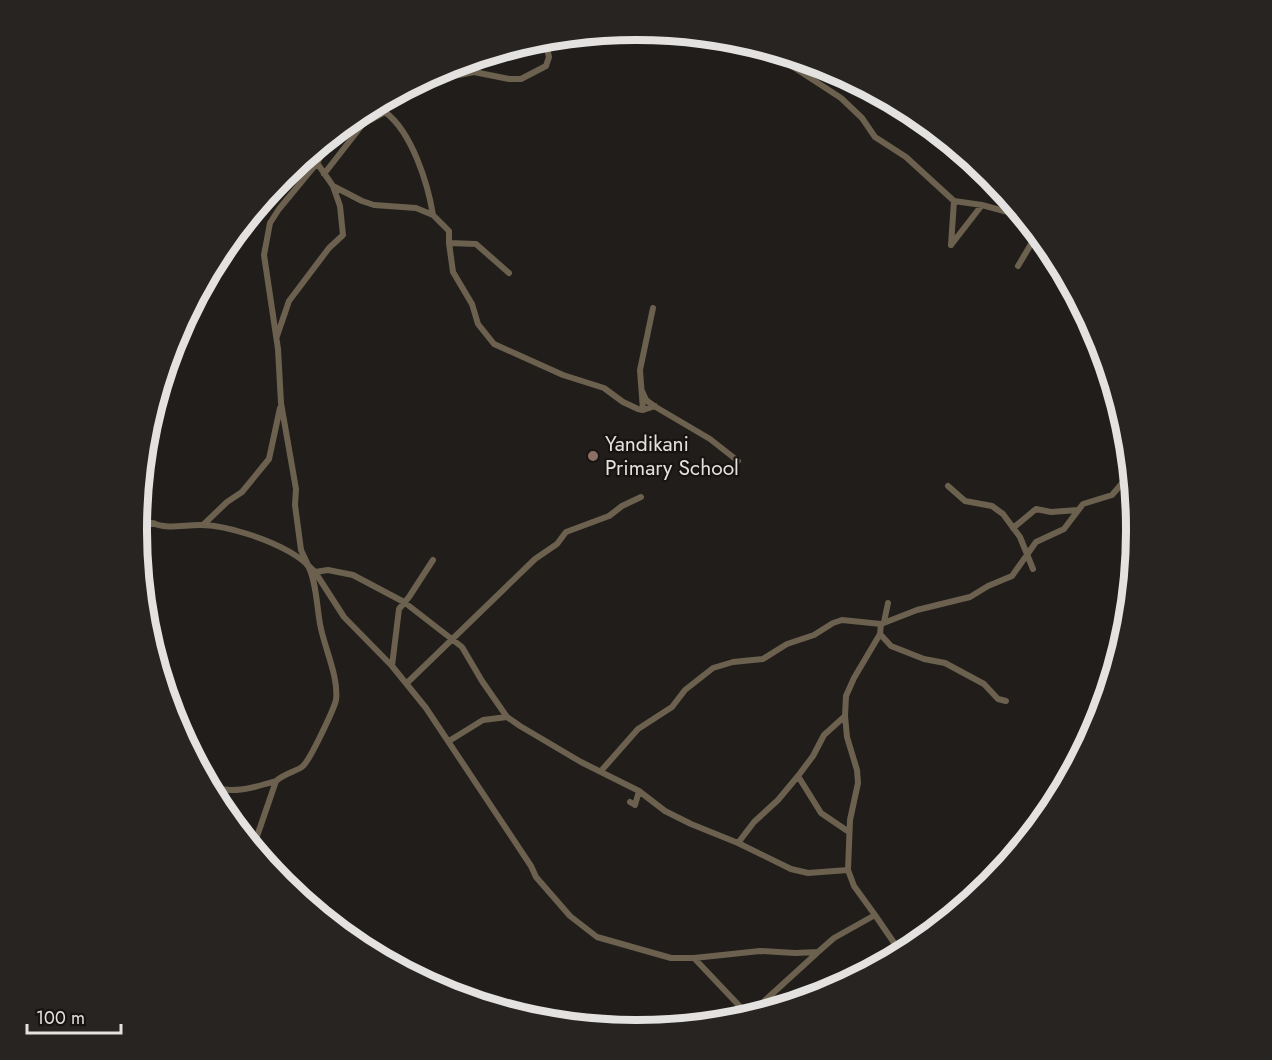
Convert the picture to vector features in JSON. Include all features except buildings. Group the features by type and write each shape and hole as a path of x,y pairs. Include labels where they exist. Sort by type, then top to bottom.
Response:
{"street":[{"path":"458,74 474,72 521,79 546,66 549,57 547,49"},
{"path":"791,65 841,98 862,118 875,137 906,157 954,201 1008,212"},
{"path":"324,174 363,124 385,112 388,108"},
{"path":"385,112 395,119 422,173 429,191 434,216"},
{"path":"221,790 243,790 276,781 285,774 303,767 336,701 317,598 302,550 295,505 296,489 281,403 280,374 264,255 270,223 321,155"},
{"path":"276,340 290,301 328,248 343,235 340,206 333,186 317,163"},
{"path":"333,186 374,205 416,208 434,216 449,231 453,272 472,304 478,324 494,344 563,375 599,385 623,402 644,410 655,406"},
{"path":"954,201 951,246 982,205"},
{"path":"449,243 476,244 509,273"},
{"path":"1018,266 1032,243"},
{"path":"644,410 640,370 653,308"},
{"path":"642,391 646,400 710,439 738,461"},
{"path":"203,525 227,502 242,492 269,459 281,403"},
{"path":"601,771 638,729 672,707 685,690 713,668 733,662 763,658 787,644 814,635 832,623 842,620 883,623 917,610 970,597 1012,576 1036,542 1064,529 1083,504 1112,495 1123,483"},
{"path":"948,486 965,501 992,506 1003,514 1020,537 1033,569"},
{"path":"407,683 535,559 557,544 566,532 609,516 622,506 641,497"},
{"path":"1013,528 1036,509 1051,512 1079,510"},
{"path":"146,522 161,527 203,525 231,528 289,552 308,565 344,617 407,683 449,741 536,877 570,916 597,937 670,958 694,958 760,951 818,952"},
{"path":"146,526 153,523"},
{"path":"392,666 399,609 433,560"},
{"path":"315,572 328,570 353,575 404,602 462,647 507,717 581,762 639,791 664,811 791,869 808,873 848,870"},
{"path":"888,603 880,634 846,696 847,737 857,770 858,783 852,802 848,870 854,886 895,945"},
{"path":"880,634 891,646 924,659 945,663 984,684 998,699 1006,701"},
{"path":"738,843 753,822 778,800 798,776 813,756 824,735 845,716"},
{"path":"449,741 483,720 507,717"},
{"path":"798,776 821,813 849,832"},
{"path":"257,839 276,781"},
{"path":"630,802 635,805 639,791"},
{"path":"762,1003 834,939 875,915"},
{"path":"694,958 742,1008"}],"place":[{"name":"Yandikani Primary School","path":"593,456"}]}
